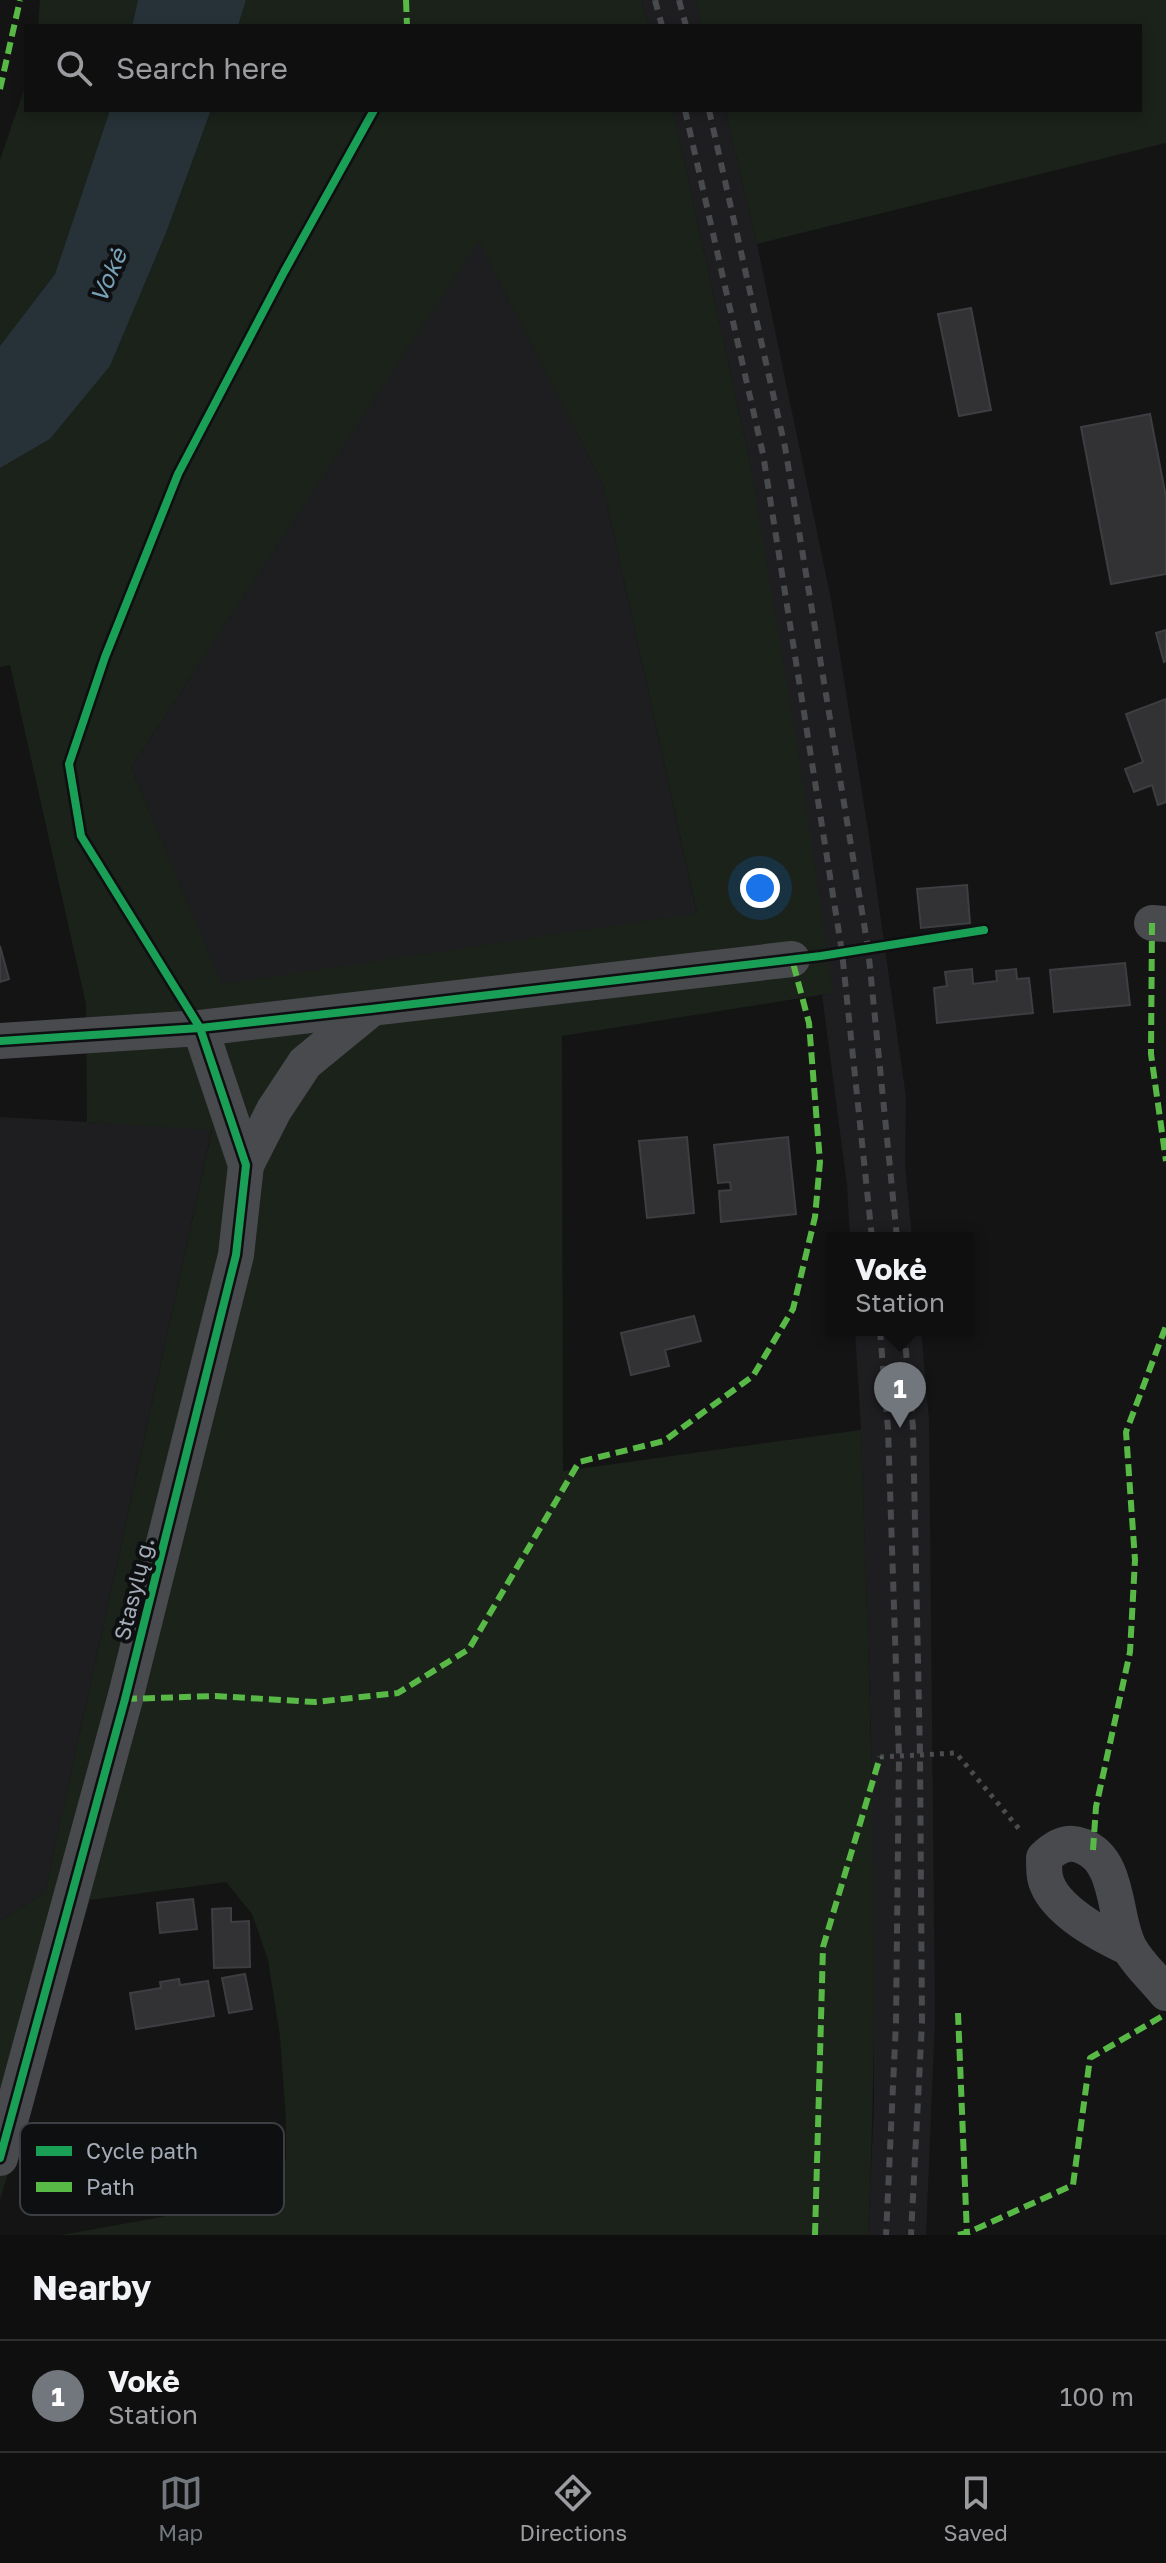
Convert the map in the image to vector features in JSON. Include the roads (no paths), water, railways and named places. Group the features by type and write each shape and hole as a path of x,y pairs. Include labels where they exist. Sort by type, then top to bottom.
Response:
{"street":[{"path":"0,1041 200,1028 792,959"},
{"path":"246,1165 274,1110 305,1063 371,1009"},
{"name":"Stasylų g.","path":"0,2158 125,1699 232,1271 246,1165 200,1028"},
{"path":"1129,1948 1097,1934 1056,1898 1045,1879 1044,1858 1056,1846 1076,1843 1093,1850 1111,1878 1129,1948 1166,1993"}],"water":[{"path":"138,0 246,0 239,24 132,24"},
{"path":"109,112 210,112 166,233 110,366 50,439 0,468 0,346 55,274"}],"railway":[{"path":"655,0 661,24"},
{"path":"679,0 685,24"},
{"path":"685,112 763,454 842,952 871,1232"},
{"path":"709,112 785,447 868,948 896,1232"},
{"path":"880,1336 888,1429 899,1756 896,2022 886,2235"},
{"path":"905,1336 913,1428 922,2023 911,2235"}],"place":[{"name":"Vokė","path":"900,1428"}]}
